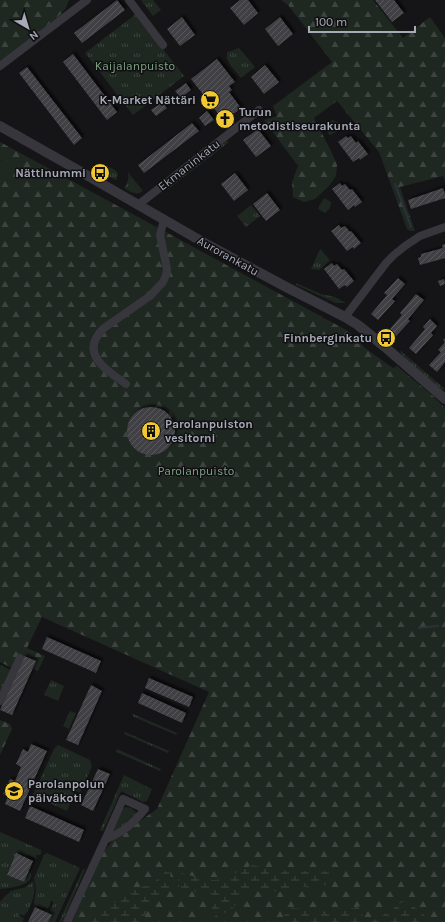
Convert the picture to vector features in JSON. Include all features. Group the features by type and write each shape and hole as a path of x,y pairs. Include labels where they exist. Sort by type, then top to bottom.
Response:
{"street":[{"path":"0,66 88,0"},
{"path":"129,0 163,45"},
{"name":"Ekmaninkatu","path":"138,205 259,110"},
{"name":"Aurorankatu","path":"0,126 270,279 345,317 358,325 385,347 445,399"},
{"path":"126,384 100,364 96,358 94,346 97,337 104,328 150,296 163,282 167,269 160,235 164,220"},
{"path":"345,317 386,263 395,254 404,246 420,236 445,227"},
{"path":"0,701 20,658"},
{"path":"67,922 104,840 123,799 145,809 131,824 115,835 104,840"}],"green space":[{"path":"0,0 69,0 66,8 60,15 0,63"},
{"path":"141,0 153,0 161,10 153,16"},
{"path":"281,0 373,0 403,38 430,17 445,38 445,181 443,176 400,187 415,231 410,231 407,229 379,152 337,101 314,118 337,165 336,176 329,186 315,199 304,202 293,197 292,182 298,166 264,120 277,116 273,106 332,62 288,5"},
{"name":"Kaijalanpuisto","path":"136,14 184,76 133,115 85,53"},
{"path":"239,48 255,67 241,78 227,59 227,52"},
{"path":"332,120 341,123 343,127 330,135 325,128 327,123"},
{"path":"226,141 229,142 168,189 167,186"},
{"name":"Parolanpuisto","path":"0,142 348,331 365,348 393,368 397,366 445,408 445,922 71,922 104,851 113,840 157,809 209,692 42,617 27,648 45,656 38,671 33,669 36,661 24,656 21,663 14,669 0,662 0,179 4,179 7,163 0,160"},
{"path":"0,160 7,163 10,170 8,177 4,179 0,179"},
{"path":"100,165 114,169 118,174 116,180 104,174 105,172 100,169 99,171 92,167"},
{"path":"127,171 143,191 136,193 124,188 128,180"},
{"path":"324,198 331,202 330,208 325,213 318,209"},
{"path":"251,205 260,216 246,227 237,216"},
{"path":"321,249 329,261 319,270 311,269 319,251"},
{"path":"296,283 321,294 335,297 346,303 336,303 296,285"},
{"path":"401,351 445,389 442,390 413,366 400,352"},
{"path":"0,665 13,671 6,679 0,698"},
{"path":"51,680 64,686 58,701 44,695"},
{"path":"70,711 76,713 69,729 63,726"},
{"path":"133,714 177,733 176,735 132,716"},
{"path":"0,720 10,724 12,729 0,755"},
{"path":"125,732 169,751 168,753 124,734"},
{"path":"58,745 90,760 92,766 80,793 75,791 67,811 43,800 41,804 31,799 54,749"},
{"path":"117,749 161,769 160,771 116,752"},
{"path":"124,775 152,789 147,801 143,802 121,791 103,831 100,830"},
{"path":"126,807 131,808 136,812 135,816 111,834 122,809"},
{"path":"0,832 41,850 40,855 37,854 37,859 28,855 27,858 16,854 7,875 24,882 29,872 31,873 29,881 25,884 0,889"},
{"path":"47,853 80,868 55,922 48,922 52,915 44,911 45,909 50,911 54,902 51,901 48,909 44,907 43,909 34,903 36,890 34,878 44,855"},
{"path":"253,865 278,870 323,871 330,873 331,880 330,884 323,886 310,888 297,886 287,892 278,892 267,889 257,891 255,889 249,889 243,894 231,910 218,915 211,922 202,922 208,917 211,911 212,906 209,896 202,892 188,890 185,888 178,890 177,872 215,880 225,878"},
{"path":"83,869 85,870 62,922 59,922"},
{"path":"166,871 170,871 172,890 158,897 148,907 143,922 83,922 85,917 97,913 101,907 119,901 124,890 149,885 157,880"},
{"path":"33,881 34,890 31,905 24,916 20,914 19,916 24,918 22,922 0,922 0,902 4,897 11,891 26,887"},
{"path":"403,901 422,912 429,922 371,922 390,911"},
{"path":"360,906 363,907 364,910 360,918 361,922 278,922 291,908 308,909 326,913 332,909 354,908"}],"building":[{"path":"117,0 125,10 82,43 74,33"},
{"path":"240,0 248,0 258,13 244,25 230,8"},
{"path":"375,0 394,0 404,13 392,22"},
{"path":"182,17 195,35 180,46 167,29"},
{"path":"280,17 293,34 278,46 265,29"},
{"path":"73,54 117,112 107,120 63,62"},
{"path":"217,59 235,82 229,86 232,90 229,92 241,108 224,121 191,79"},
{"path":"265,65 279,82 264,94 251,77"},
{"path":"27,67 82,138 74,145 19,73"},
{"path":"186,83 191,90 181,98 175,91"},
{"path":"162,102 167,108 156,116 151,110"},
{"path":"207,111 214,120 205,126 199,118"},
{"path":"192,123 199,131 144,173 138,165"},
{"path":"258,129 271,146 256,157 243,140"},
{"path":"346,136 348,138 351,136 356,143 358,141 368,154 360,160 359,158 353,162 338,142"},
{"path":"235,173 248,190 234,201 221,184"},
{"path":"340,183 342,186 345,184 350,190 352,189 362,202 355,207 354,205 348,210 332,189"},
{"path":"443,188 445,198 411,209 408,200"},
{"path":"267,193 280,210 266,221 253,204"},
{"path":"339,225 341,228 345,226 361,243 354,249 353,247 347,251 331,231"},
{"path":"445,244 445,258 420,265 418,258 421,257 421,254 443,248 442,245"},
{"path":"332,263 334,266 337,264 342,270 344,269 354,281 347,287 345,285 339,289 324,269"},
{"path":"398,278 405,284 392,299 395,301 378,320 371,314 387,295 384,293"},
{"path":"444,279 445,284 440,286 438,281"},
{"path":"416,294 424,300 408,319 410,321 396,336 389,330 402,315 400,313"},
{"path":"430,319 437,326 431,333 433,335 416,354 409,348 425,329 423,327"},
{"path":"445,342 445,362 437,372 429,365 441,352 438,350"},
{"name":"Parolanpuiston vesitorni","path":"146,407 156,407 165,411 171,417 175,426 175,436 171,445 165,451 156,455 146,455 137,451 131,445 127,436 127,426 131,417 137,411"},
{"path":"47,637 101,661 96,673 42,649"},
{"path":"24,656 36,661 12,715 0,710"},
{"path":"149,678 193,697 189,707 145,688"},
{"path":"91,685 102,691 78,745 66,740"},
{"path":"142,693 186,713 182,723 138,703"},
{"path":"31,744 47,751 20,811 5,804 8,796 3,794 10,779 15,781 21,767 16,764 23,749 28,752"},
{"path":"98,769 110,774 93,811 81,805"},
{"path":"30,806 84,830 79,842 25,818"},
{"path":"16,853 33,861 24,882 7,875"},
{"path":"35,907 52,915 48,922 28,922"}],"waterway":[{"path":"395,184 411,227"},
{"path":"419,628 438,626"}],"place":[{"name":"K-Market Nättäri","path":"210,100"},
{"name":"Turun metodistiseurakunta","path":"225,119"},
{"name":"Nättinummi","path":"100,173"},
{"name":"Finnberginkatu","path":"386,338"},
{"name":"Parolanpuiston vesitorni","path":"151,431"},
{"name":"Parolanpolun päiväkoti","path":"14,791"}]}
